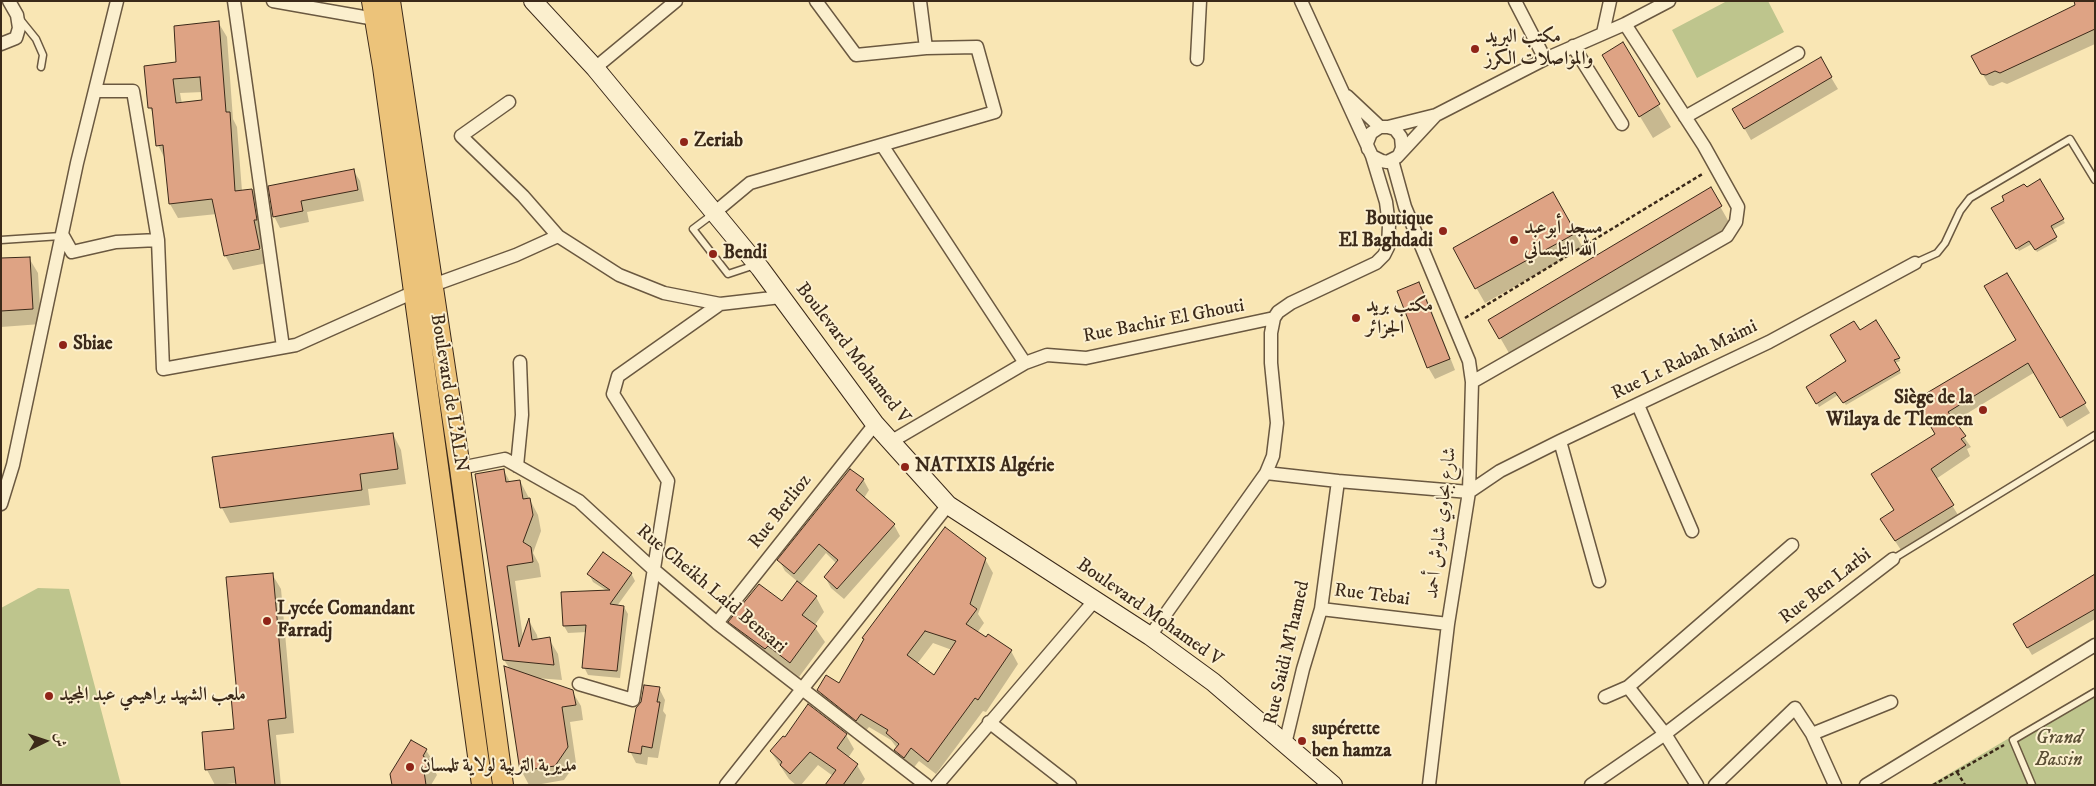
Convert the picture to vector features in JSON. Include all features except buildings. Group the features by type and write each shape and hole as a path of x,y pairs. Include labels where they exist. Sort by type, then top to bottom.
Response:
{"main road":[{"name":"Boulevard de L'ALN","path":"390,1 482,785"},
{"name":"Boulevard Mohamed V","path":"533,1 595,68 757,264 875,424 948,504 1150,636 1213,682 1333,785"},
{"name":"Boulevard de L'ALN","path":"374,10 423,289 460,468 503,785"}],"street":[{"path":"1,44 16,38 19,28 17,15 9,1"},
{"path":"1,504 13,465 77,163 117,1"},
{"path":"234,1 283,347"},
{"path":"273,1 374,10"},
{"path":"595,68 676,1"},
{"path":"714,213 750,183 995,112 976,47 926,48 856,55 816,1"},
{"path":"920,1 926,48"},
{"path":"1197,58 1200,1"},
{"path":"1302,1 1370,153 1382,162 1396,157 1436,115"},
{"path":"1515,1 1545,59"},
{"path":"1603,33 1610,1"},
{"path":"1370,153 1367,144 1371,133 1384,127 1436,115 1545,59 1625,24 1669,1"},
{"path":"1472,382 1727,236 1736,222 1738,207 1716,167 1625,24"},
{"path":"1573,46 1622,124"},
{"path":"1685,117 1798,53"},
{"path":"95,92 133,91 158,240 163,369 296,344 423,289 516,255 558,236"},
{"path":"1341,91 1384,127 1395,129 1401,137 1402,148 1396,157"},
{"path":"509,102 461,136 523,196 558,236 582,253 628,279 664,294 720,304 781,297"},
{"path":"882,146 1025,363"},
{"name":"Rue Bachir El Ghouti","path":"892,441 1025,363 1047,355 1086,358 1274,318 1278,312 1291,303 1376,263 1384,255 1388,247 1389,225 1383,187 1370,153"},
{"name":"شارع بجاوي شاوش أحمد","path":"1396,157 1405,207 1455,324 1469,361 1472,382 1469,492 1448,624 1428,785"},
{"path":"63,236 72,252 116,242 158,240"},
{"name":"Rue Lt Rabah Maimi","path":"1469,492 1500,471 1769,342 1915,263"},
{"path":"580,684 633,700 668,481 613,394 618,376 720,304"},
{"path":"1150,636 1266,473 1273,456 1276,432 1271,363 1271,333 1274,318"},
{"path":"517,466 522,415 520,362"},
{"path":"1638,405 1692,531"},
{"name":"Rue Berlioz","path":"717,623 875,424"},
{"path":"1560,441 1599,581"},
{"name":"Rue Cheikh Laid Bensari","path":"460,468 505,460 579,501 653,569 717,623 926,785"},
{"path":"1266,473 1469,492"},
{"name":"Rue Saidi M'hamed","path":"1285,744 1303,669 1321,609 1338,481"},
{"path":"726,785 948,504"},
{"path":"1605,697 1628,687 1792,545"},
{"name":"Rue Ben Larbi","path":"1591,785 1665,734 1893,559"},
{"path":"936,785 1095,600"},
{"name":"Rue Tebai","path":"1321,609 1448,624"},
{"path":"1866,785 2095,645"},
{"path":"1628,687 1665,734 1697,785"},
{"path":"1812,734 1891,702"},
{"path":"1715,785 1795,708 1812,734 1835,785"},
{"path":"990,722 1070,785"}],"lane":[{"path":"17,15 36,38 43,55 41,67"},
{"name":"Rue Lt Rabah Maimi","path":"1915,263 1937,254 1945,243 1960,211 1970,198 2070,139 2095,180"},
{"path":"714,213 693,230 728,274 757,264"},
{"path":"1,240 63,236"},
{"name":"Rue Ben Larbi","path":"1893,559 2095,435"},
{"path":"2032,785 2013,740 2095,692"}],"path":[{"path":"1455,324 1716,167"},
{"path":"1933,785 2013,740"},
{"path":"1957,772 1965,785"}],"green space":[{"path":"1727,1 1768,1 1784,32 1697,78 1672,30"},
{"name":"ملعب الشهيد براهيمي عبد المجيد","path":"38,588 69,589 121,785 1,785 1,608"},
{"name":"Grand Bassin","path":"2095,687 2095,785 1930,785"}],"place":[{"name":"مكتب البريد والمواصلات الكرز","path":"1475,49"},
{"name":"Zeriab","path":"684,142"},
{"name":"Boutique El Baghdadi","path":"1443,231"},
{"name":"مسجد أبوعبد الله التلمساني","path":"1514,240"},
{"name":"Bendi","path":"713,254"},
{"name":"مكتب بريد الجزائر","path":"1356,318"},
{"name":"Sbiae","path":"63,345"},
{"name":"Siège de la Wilaya de Tlemcen","path":"1983,410"},
{"name":"NATIXIS Algérie","path":"905,467"},
{"name":"Lycée Comandant Farradj","path":"267,621"},
{"name":"ملعب الشهيد براهيمي عبد المجيد","path":"49,696"},
{"name":"supérette ben hamza","path":"1302,741"},
{"name":"مديرية التربية لولاية تلمسان","path":"410,767"}]}
